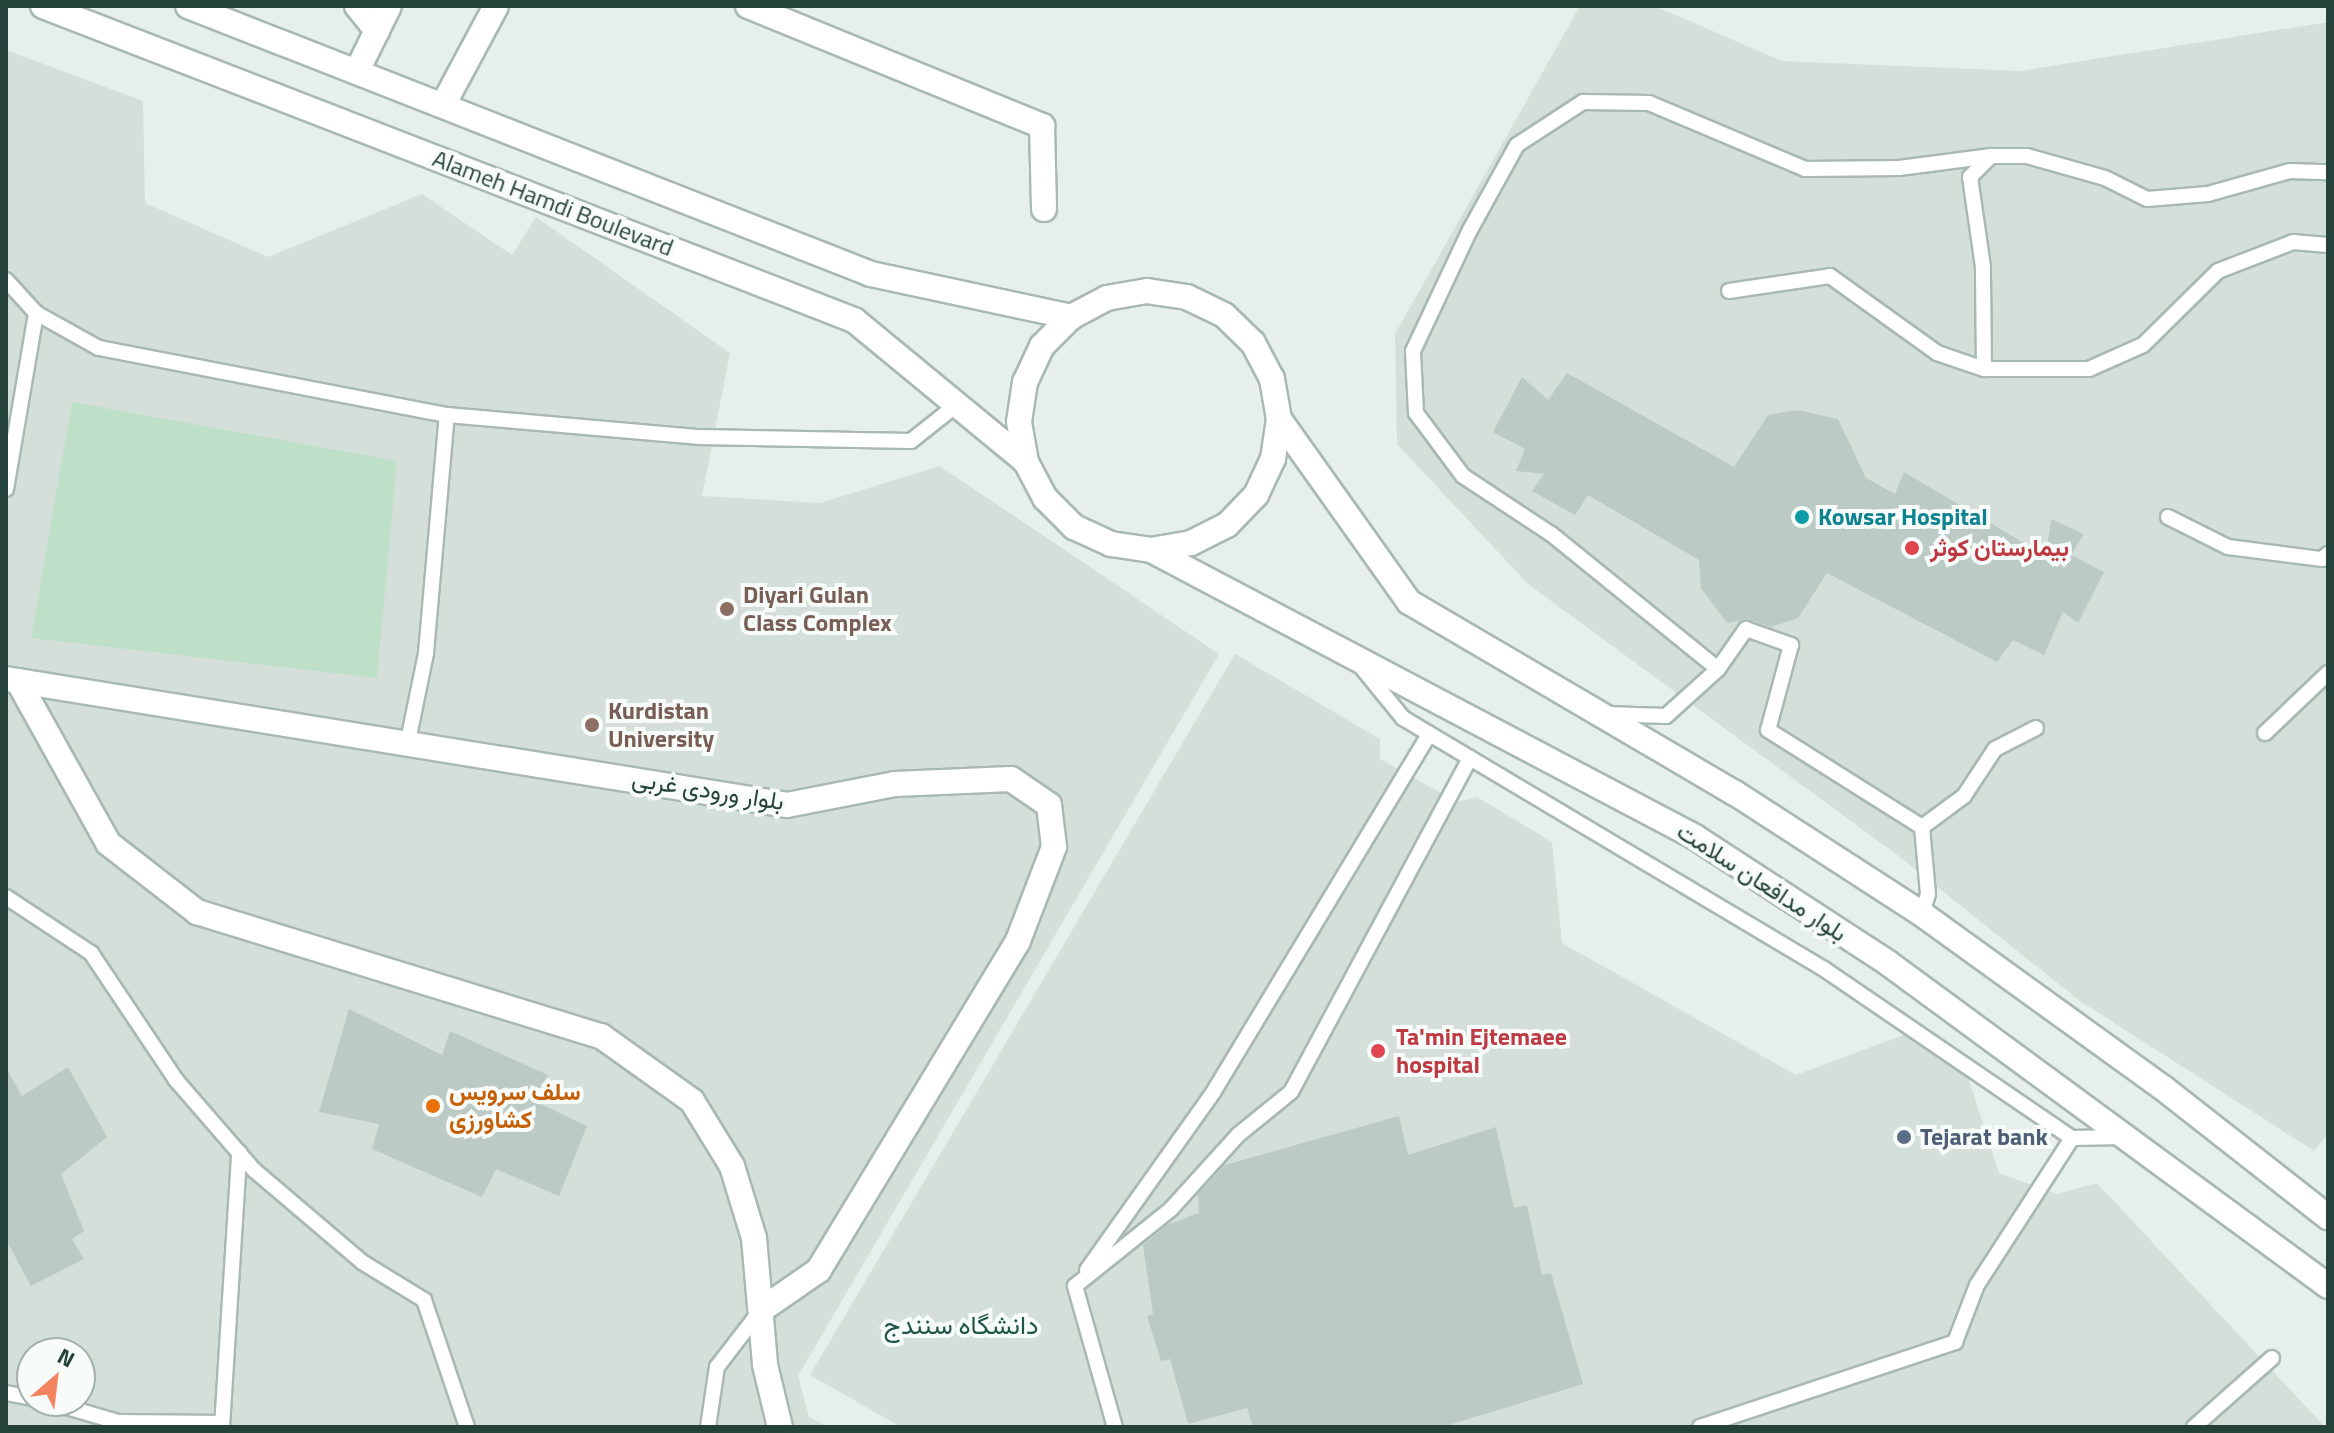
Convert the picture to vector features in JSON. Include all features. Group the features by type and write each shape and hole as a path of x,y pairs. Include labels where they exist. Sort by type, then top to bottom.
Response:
{"main road":[{"name":"Alameh Hamdi Boulevard","path":"43,6 854,320 959,403 1026,462"},
{"name":"Alameh Hamdi Boulevard","path":"188,6 871,274 1071,317"},
{"path":"357,6 377,31"},
{"path":"357,71 389,6"},
{"path":"443,105 496,6"},
{"path":"748,6 1042,126 1044,209"},
{"path":"1134,293 1187,297 1224,315 1253,343 1272,379 1279,419 1273,459 1256,495 1227,525 1191,543 1151,550 1111,544 1074,527 1045,498 1026,462 1019,422 1025,382 1042,346 1071,317 1107,298 1134,293"},
{"path":"1279,419 1409,602 1591,713 1735,793 1922,914 2162,1087 2328,1217"},
{"name":"بلوار مدافعان سلامت","path":"1151,550 1695,837 1888,963 2328,1286"},
{"path":"10,682 108,843 197,912 601,1036 692,1101 732,1166 754,1238 761,1310 780,1427"},
{"name":"بلوار ورودی غربی","path":"10,682 408,741 787,805 895,784 1011,779 1049,805 1054,847 1018,941 819,1270 761,1310"}],"lane":[{"path":"1718,669 1551,534 1463,476 1416,413 1413,351 1470,230 1517,145 1583,102 1649,103 1805,169 1899,168 1991,156 2027,156 2105,178 2147,199 2208,194 2290,171 2328,172"},
{"path":"1984,369 1983,267 1970,177 1991,156"},
{"path":"1729,291 1830,276 1937,353 1984,369 2089,369 2143,345 2218,271 2293,242 2328,245"},
{"path":"6,280 36,313 99,348 447,415 700,437 911,441 959,403"},
{"path":"6,489 36,313"},
{"path":"408,741 426,653 447,415"},
{"path":"2168,517 2228,547 2322,559 2328,554"},
{"path":"1591,713 1666,716 1718,669 1746,629 1791,645 1768,730 1922,827"},
{"path":"1353,656 1403,718 1824,969 2072,1138 2125,1137"},
{"path":"2265,733 2328,673"},
{"path":"1922,827 1964,796 1995,749 2036,728"},
{"path":"1075,1286 1214,1091 1429,734"},
{"path":"1075,1286 1171,1209 1238,1135 1291,1092 1470,758"},
{"path":"1922,827 1928,894 1922,914"},
{"path":"6,897 91,953 176,1080 239,1153 362,1262 424,1300 467,1427"},
{"path":"1700,1427 1955,1342 1977,1285 2072,1138"},
{"path":"96,1417 118,1424 222,1425 239,1153"},
{"path":"1075,1286 1115,1427"},
{"path":"708,1427 717,1367 761,1310"},
{"path":"2194,1427 2272,1358"}],"shaded area":[{"name":"بیمارستان کوثر","path":"1580,6 1655,6 1782,61 2020,71 2328,22 2328,1134 2314,1151 2080,1001 1900,857 1528,584 1397,444 1395,334"},
{"name":"Kurdistan University","path":"6,50 143,101 145,203 268,257 422,194 512,255 536,217 730,353 702,496 820,503 940,466 1219,654 798,1376 809,1417 828,1427 6,1427"},
{"name":"Ta'min Ejtemaee hospital","path":"1235,654 1380,739 1380,759 1457,802 1477,797 1552,842 1562,943 1796,1075 1906,1034 1965,1068 1999,1173 2057,1194 2097,1183 2325,1427 901,1427 810,1375"}],"green space":[{"path":"72,402 397,461 377,678 31,638"}],"building":[{"name":"Kowsar Hospital","path":"1567,373 1734,467 1768,415 1798,410 1838,419 1866,478 1895,494 1904,472 2046,556 2051,519 2084,534 2071,555 2104,572 2078,623 2063,612 2044,655 2013,640 1997,662 1827,573 1798,618 1771,627 1748,619 1727,623 1701,588 1699,560 1588,495 1575,515 1532,491 1544,474 1516,471 1525,449 1493,432 1522,377 1548,400"},
{"name":"سلف سرویس کشاورزی","path":"349,1009 442,1055 450,1031 548,1075 532,1100 587,1126 559,1196 496,1169 482,1197 372,1149 379,1124 319,1112"},
{"path":"68,1067 107,1137 61,1174 84,1231 72,1239 84,1259 31,1286 6,1240 6,1068 22,1096"},
{"path":"1399,1116 1408,1155 1496,1127 1514,1208 1527,1205 1542,1275 1551,1273 1583,1384 1442,1427 1253,1427 1247,1408 1188,1424 1170,1359 1161,1361 1147,1316 1153,1314 1143,1245 1167,1225 1199,1213 1198,1194 1225,1165"}],"place":[{"name":"Kowsar Hospital","path":"1802,517"},
{"name":"بیمارستان کوثر","path":"1912,548"},
{"name":"Diyari Gulan Class Complex","path":"727,609"},
{"name":"Kurdistan University","path":"592,725"},
{"name":"Ta'min Ejtemaee hospital","path":"1378,1051"},
{"name":"سلف سرویس کشاورزی","path":"433,1106"},
{"name":"Tejarat bank","path":"1904,1137"}],"district":[{"name":"دانشگاه سنندج","path":"961,1325"}]}
